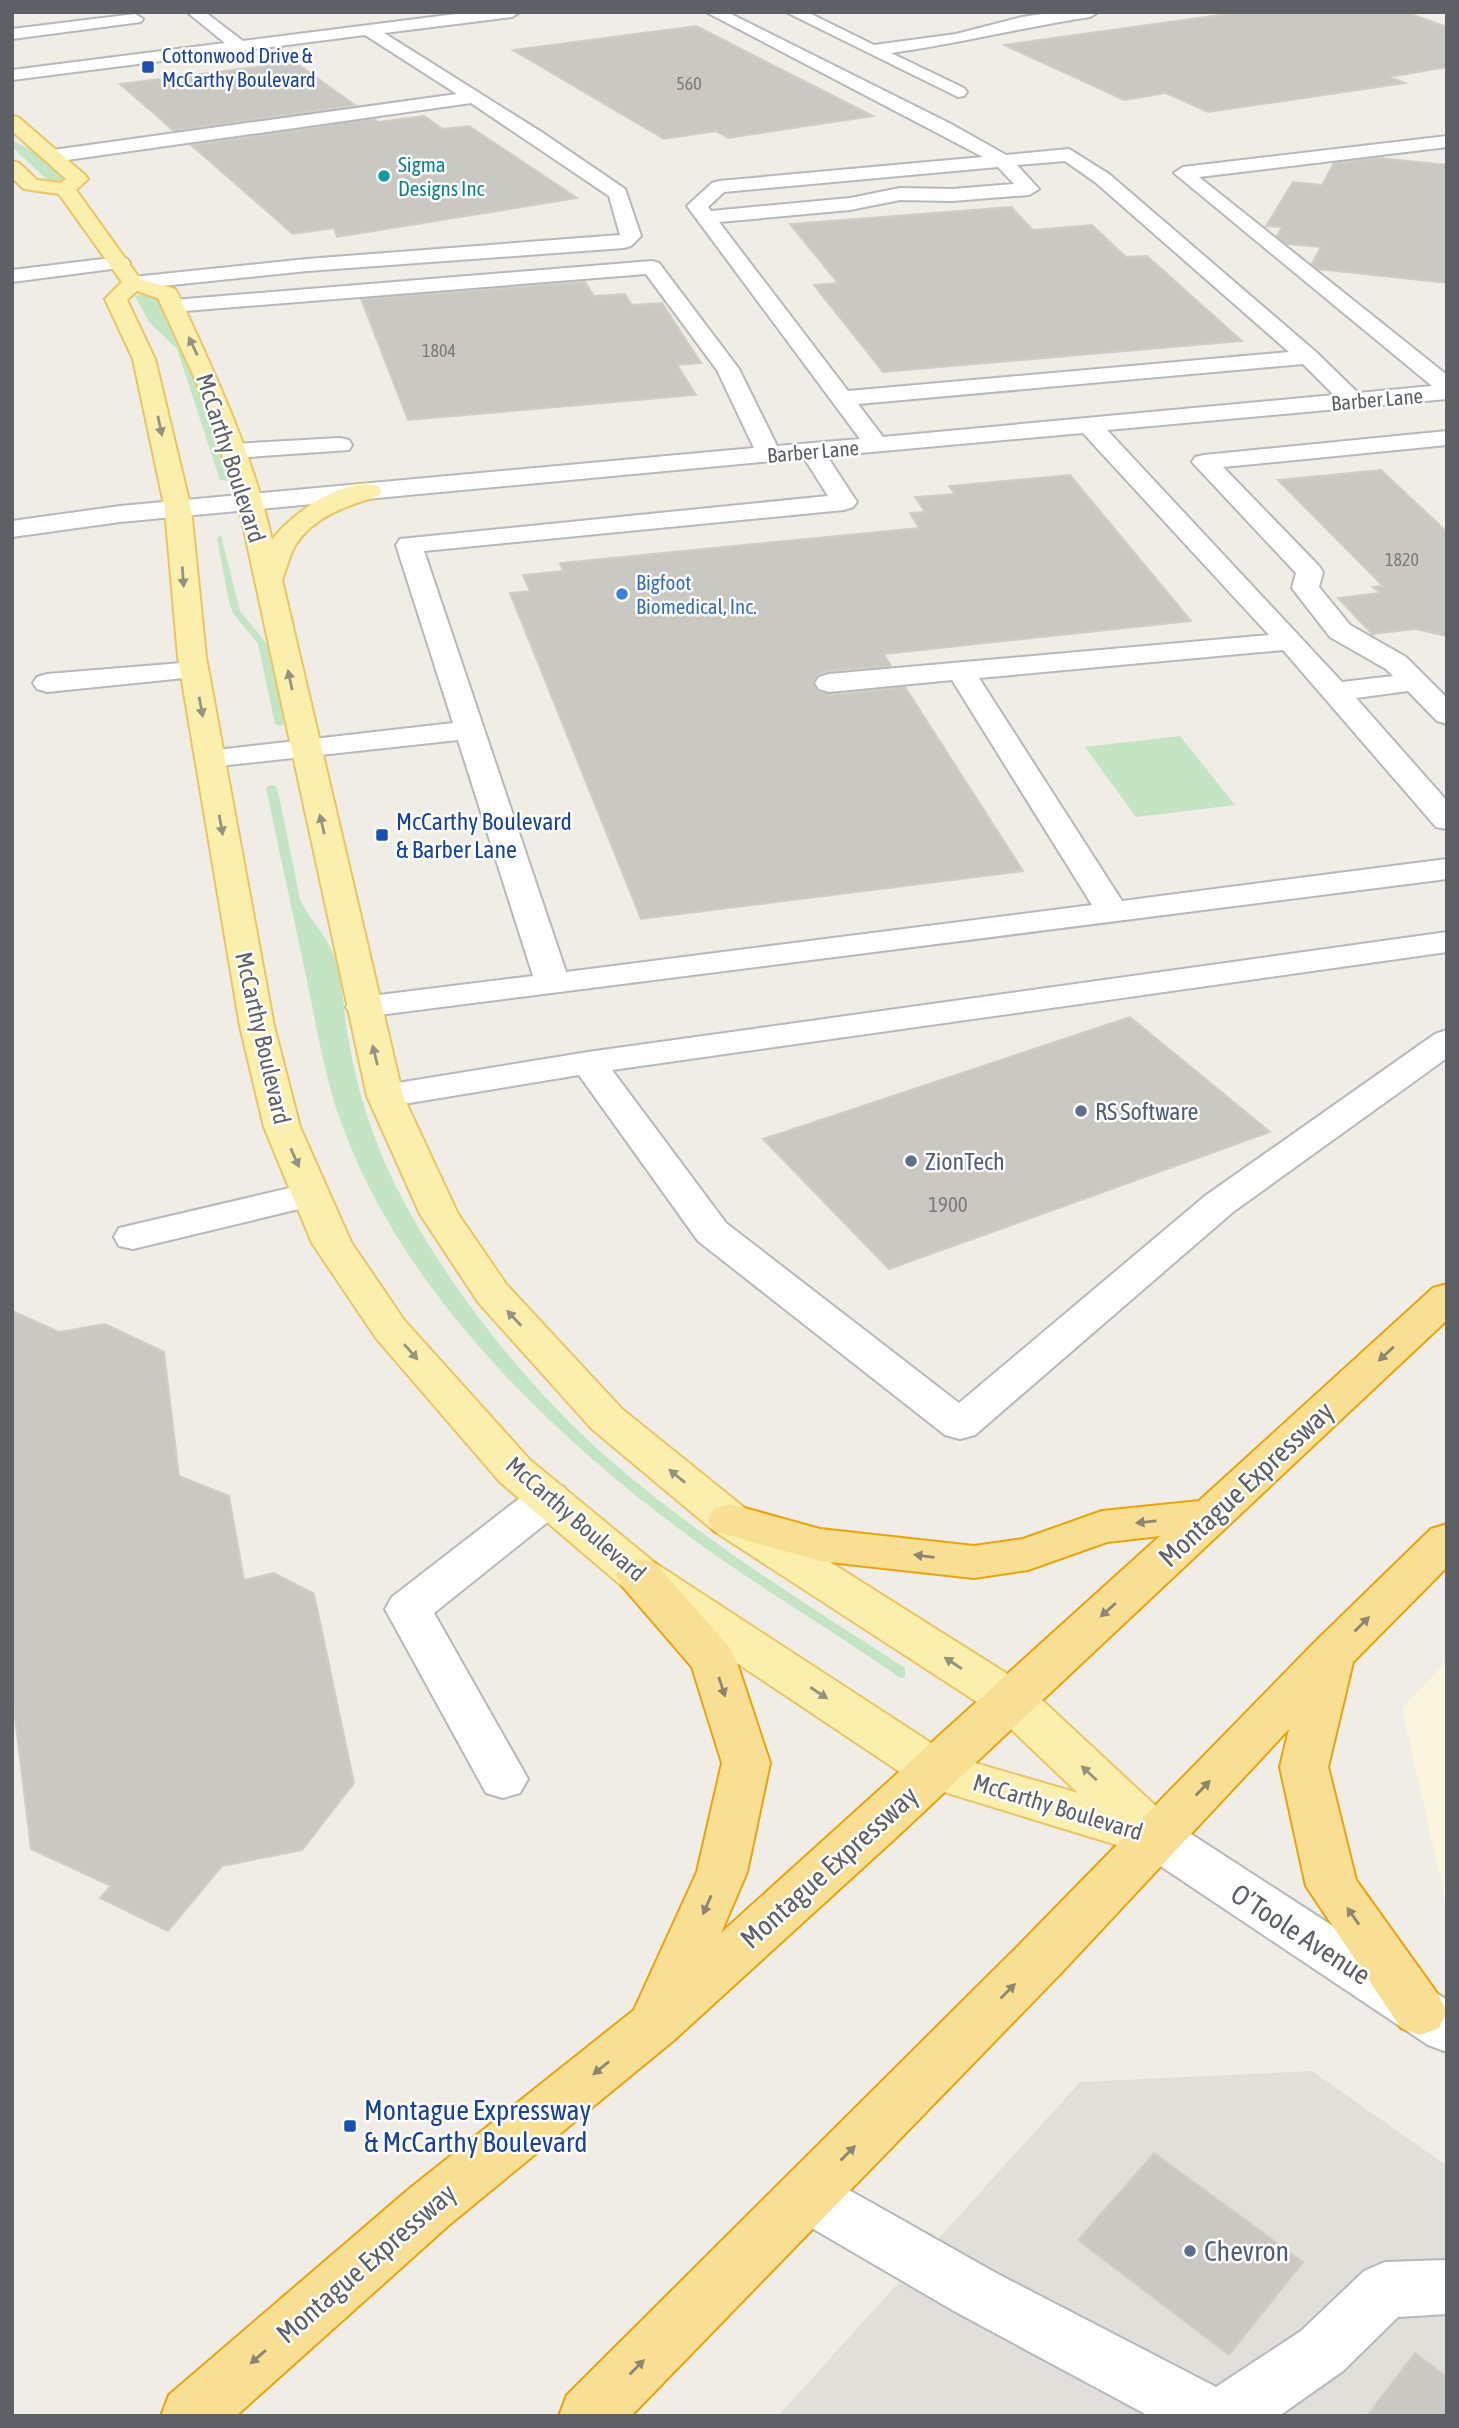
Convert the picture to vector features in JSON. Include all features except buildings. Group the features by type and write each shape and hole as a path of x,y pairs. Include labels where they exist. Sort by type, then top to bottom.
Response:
{"highway":[{"name":"Montague Expressway","path":"191,2416 429,2207 654,2025 1213,1515 1447,1297"},
{"path":"730,1520 820,1545 974,1562 1028,1554 1102,1527 1213,1515"},
{"path":"589,2416 1044,1955 1331,1654 1447,1540"},
{"path":"639,1575 713,1660 746,1763 722,1872 654,2025"},
{"path":"1331,1654 1304,1767 1332,1886 1434,2021"}],"main road":[{"path":"12,121 78,178 65,189"},
{"path":"13,168 31,185 65,189 133,283"},
{"name":"McCarthy Boulevard","path":"133,283 167,294 196,353 251,502 304,747 385,1096 439,1214 492,1293 607,1419 730,1520 1011,1700 1156,1837 935,1770 639,1575 515,1471 390,1329 332,1243 282,1127 257,1026 194,670 178,509 144,359 116,299 133,283"},
{"path":"269,579 283,543 308,516 341,499 369,491"}],"street":[{"path":"195,12 240,47"},
{"path":"12,75 512,12"},
{"path":"706,217 850,204 900,194 953,195 1030,189 1003,161 945,128 714,12"},
{"path":"794,12 958,92"},
{"path":"873,50 956,39 1022,22 1090,12"},
{"path":"12,34 134,19"},
{"path":"133,283 307,265 624,242 631,236 618,193 368,30"},
{"path":"160,41 176,54"},
{"path":"372,54 398,49"},
{"path":"53,156 473,97"},
{"path":"1447,141 1183,173 1447,387"},
{"path":"877,446 697,206 719,187 1069,155 1102,178 1308,357 1353,401"},
{"path":"12,276 120,263"},
{"path":"173,306 652,267 728,369 769,455"},
{"path":"1405,354 1436,350"},
{"path":"841,399 1308,357"},
{"name":"Barber Lane","path":"12,529 251,502 1447,392"},
{"path":"1090,426 1290,641 1447,820"},
{"path":"1305,588 1310,572 1204,462 1447,438"},
{"path":"233,451 340,445"},
{"path":"553,984 409,545 844,502 811,452"},
{"path":"1240,586 1305,588 1340,631 1396,663 1447,715"},
{"path":"829,683 1290,641"},
{"path":"47,683 194,670"},
{"path":"960,671 1113,912"},
{"path":"1334,692 1414,682"},
{"path":"210,758 470,730"},
{"path":"363,1007 1447,869"},
{"path":"385,1096 588,1063 1447,942"},
{"path":"588,1063 712,1232 960,1425 1219,1204 1447,1041"},
{"path":"133,1237 312,1195"},
{"path":"503,1779 408,1609 549,1498"},
{"name":"O’Toole Avenue","path":"1156,1837 1434,2021"},
{"path":"806,2195 975,2292 1210,2416"},
{"path":"1226,2416 1322,2351 1385,2290 1447,2287"}],"shaded area":[{"path":"1447,1661 1447,1908 1402,1708"},
{"path":"1312,2071 1447,2166 1447,2416 778,2416 1080,2082"}],"green space":[{"path":"12,140 43,157 69,181 52,184 12,147"},
{"path":"156,294 192,370 228,481 220,480 177,349 149,322 135,296"},
{"path":"221,535 240,611 268,645 285,722 282,726 275,724 258,644 233,613 229,602 217,538"},
{"path":"1180,736 1235,805 1136,817 1085,747"},
{"path":"269,785 276,786 279,796 300,899 328,942 338,967 353,1065 378,1147 424,1238 475,1312 532,1383 627,1475 743,1562 905,1668 905,1677 900,1678 737,1570 620,1482 562,1432 508,1378 457,1320 412,1259 374,1196 344,1130 332,1095 266,788"}],"place":[{"name":"Cottonwood Drive & McCarthy Boulevard","path":"148,67"},
{"name":"Sigma Designs Inc","path":"384,176"},
{"name":"Bigfoot Biomedical, Inc.","path":"622,594"},
{"name":"McCarthy Boulevard & Barber Lane","path":"382,835"},
{"name":"RS Software","path":"1081,1111"},
{"name":"ZionTech","path":"911,1161"},
{"name":"Montague Expressway & McCarthy Boulevard","path":"350,2126"},
{"name":"Chevron","path":"1190,2251"}]}
